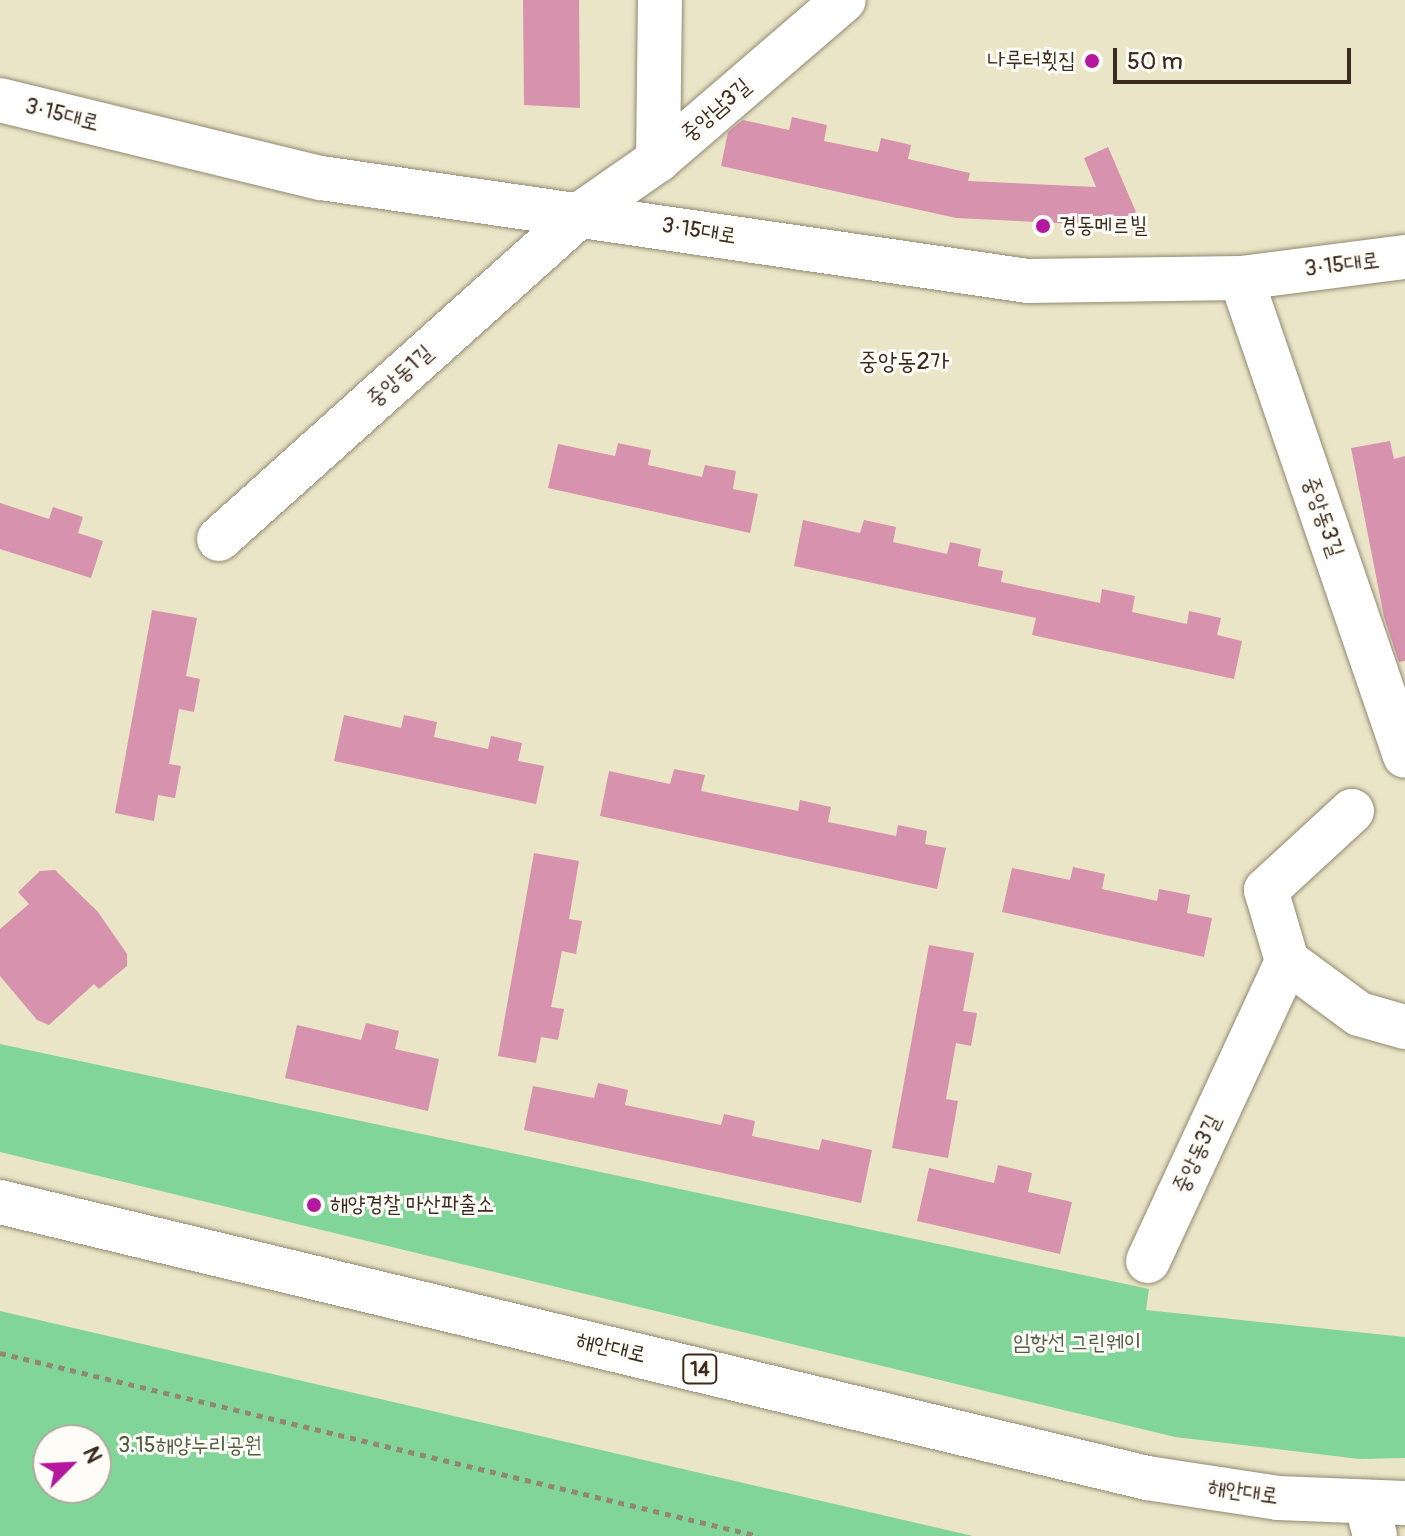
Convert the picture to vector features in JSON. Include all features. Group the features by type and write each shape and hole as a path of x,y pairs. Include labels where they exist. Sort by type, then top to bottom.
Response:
{"street":[{"path":"658,160 660,0"},
{"name":"중앙남3길","path":"582,213 658,160 844,0"},
{"name":"3·15대로","path":"0,100 321,178 582,213 1028,281 1241,278 1405,257"},
{"name":"중앙동1길","path":"219,539 582,213"},
{"name":"중앙동3길","path":"1241,278 1405,756"},
{"path":"1352,811 1266,890 1287,961 1359,1014 1405,1027"},
{"name":"중앙동3길","path":"1148,1261 1287,961"},
{"name":"해안대로","path":"0,1202 1147,1478 1382,1514"}],"path":[{"path":"0,1353 758,1536"}],"green space":[{"name":"임항선 그린웨이","path":"0,1044 1149,1289 1146,1310 1405,1337 1405,1458 1359,1459 1175,1437 0,1152"},
{"name":"3.15해양누리공원","path":"0,1311 973,1536 0,1536"}],"building":[{"path":"523,0 579,0 580,108 524,105"},
{"path":"792,117 827,125 824,141 878,152 881,138 911,145 908,159 970,173 968,181 1096,187 1084,158 1108,147 1136,212 1119,226 956,218 721,166 728,132 743,120 789,130"},
{"path":"1390,441 1394,459 1405,456 1405,661 1399,662 1384,617 1351,448"},
{"path":"618,443 651,450 648,465 702,477 705,465 736,471 733,489 758,494 750,533 548,488 558,444 615,456"},
{"path":"0,503 49,519 53,507 83,517 78,533 103,541 91,578 0,549"},
{"path":"803,520 860,533 864,520 896,527 893,542 947,554 950,542 981,549 978,566 1003,571 1001,582 1100,603 1102,589 1135,596 1132,612 1187,624 1189,611 1221,618 1217,635 1242,641 1234,679 1032,635 1036,618 794,566"},
{"path":"152,610 197,618 186,676 200,679 194,712 179,709 169,764 181,766 175,798 158,795 154,821 115,813"},
{"path":"344,715 401,728 404,715 437,722 434,737 488,749 491,736 522,743 518,761 544,766 536,804 334,761"},
{"path":"674,769 705,775 701,791 798,811 800,800 831,807 828,822 896,836 898,825 927,831 925,844 946,848 937,889 600,816 609,771 670,784"},
{"path":"534,853 579,861 569,919 582,921 576,954 562,951 551,1007 564,1009 558,1040 541,1037 536,1063 498,1056"},
{"path":"1073,867 1105,874 1102,889 1157,901 1159,889 1190,895 1187,913 1212,918 1204,957 1002,912 1012,868 1070,880"},
{"path":"55,870 98,912 127,954 127,966 99,989 94,984 49,1025 37,1020 0,976 0,929 29,904 18,892 40,871"},
{"path":"929,945 974,953 963,1011 977,1013 971,1046 956,1043 946,1099 958,1101 948,1158 892,1148"},
{"path":"366,1023 399,1031 395,1049 439,1059 428,1111 285,1078 297,1025 361,1040"},
{"path":"598,1083 628,1090 625,1105 721,1125 724,1114 755,1121 752,1136 819,1150 822,1139 872,1150 861,1203 524,1130 533,1086 594,1098"},
{"path":"998,1165 1032,1173 1028,1192 1072,1202 1060,1254 917,1221 929,1168 994,1183"}],"place":[{"name":"나루터횟집","path":"1092,61"},
{"name":"경동메르빌","path":"1043,226"},
{"name":"해양경찰 마산파출소","path":"314,1205"}],"district":[{"name":"중앙동2가","path":"904,362"}]}
